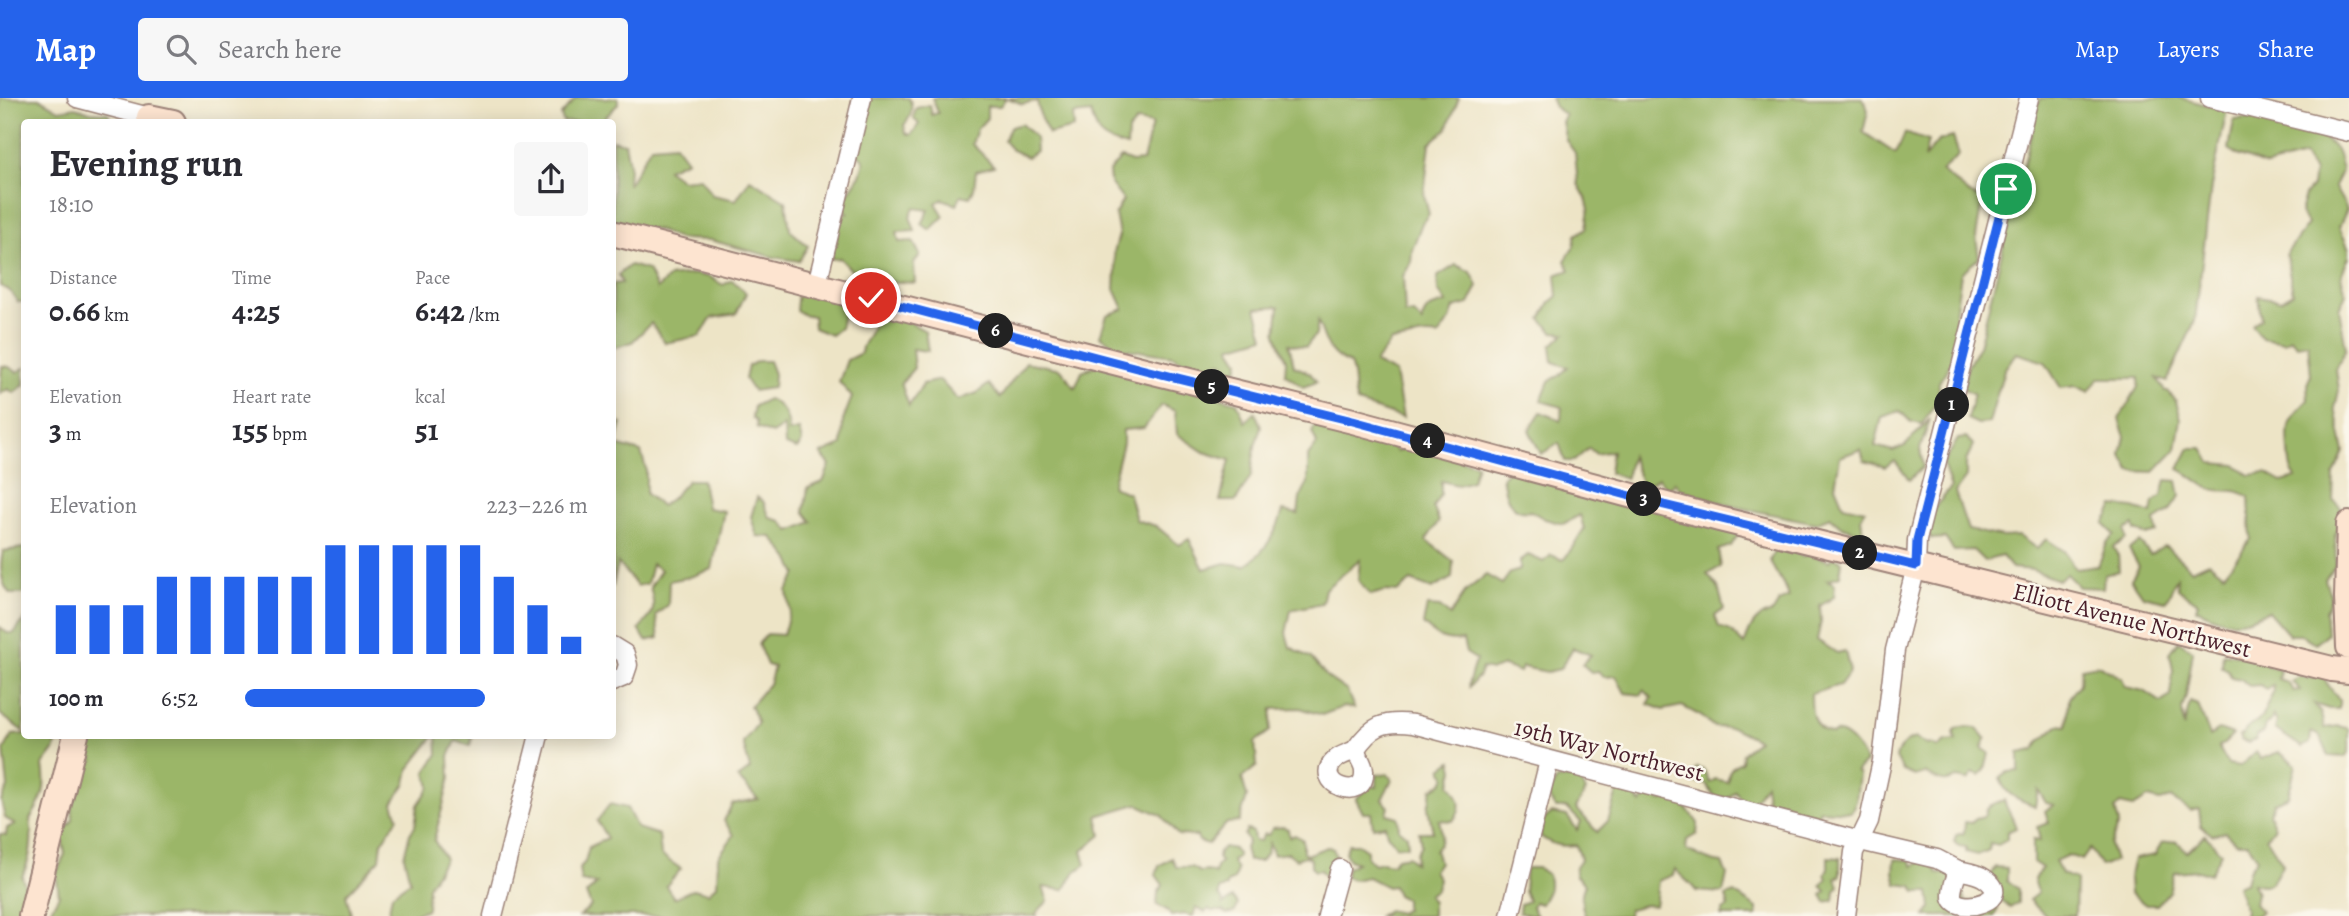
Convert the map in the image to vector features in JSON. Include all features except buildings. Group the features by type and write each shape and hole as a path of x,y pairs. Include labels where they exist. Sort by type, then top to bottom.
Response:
{"street":[{"path":"76,98 149,113"},
{"path":"817,284 862,98"},
{"path":"1846,916 1854,852 1869,821 1882,761 1895,650 1916,566 1917,540 2029,98"},
{"path":"2210,98 2349,132"},
{"name":"Elliott Avenue Northwest","path":"616,234 1380,428 1664,505 2349,671"},
{"path":"2349,524 2349,647"},
{"path":"616,648 625,654 628,666 624,677 616,680"},
{"name":"19th Way Northwest","path":"1355,750 1372,730 1383,724 1412,724 1937,859 1958,870"},
{"path":"31,916 75,739"},
{"path":"493,916 538,739"},
{"path":"1510,916 1549,761"},
{"path":"1326,916 1340,869"}],"green space":[{"path":"0,98 39,98 59,110 76,107 90,112 108,113 110,119 21,119 21,302 18,302 9,290 0,286"},
{"path":"576,98 618,98 618,104 604,119 562,119 561,115"},
{"path":"862,98 909,98 911,112 904,125 906,133 911,135 919,124 913,118 916,108 930,105 932,115 938,113 932,98 1006,98 1000,106 987,106 987,118 977,129 972,144 994,166 976,171 970,197 961,195 957,205 943,199 936,203 944,216 930,230 922,224 929,210 914,208 910,217 915,231 897,232 899,242 913,241 920,255 914,263 915,283 884,281 875,270 864,280 840,258 831,259 831,246 836,245 838,218 848,213 839,207 860,175 864,160 856,152"},
{"path":"1008,98 1459,98 1447,129 1430,143 1424,195 1429,214 1422,223 1412,250 1411,263 1403,276 1405,314 1414,314 1422,322 1430,308 1446,303 1438,291 1437,277 1456,265 1471,272 1478,286 1469,304 1454,308 1450,320 1438,336 1424,335 1391,341 1375,363 1395,373 1403,418 1357,403 1350,364 1332,352 1318,321 1316,334 1306,347 1289,344 1294,366 1310,373 1317,382 1303,387 1285,374 1286,360 1276,334 1279,306 1256,308 1264,337 1230,347 1239,361 1236,373 1222,362 1196,367 1173,356 1120,348 1100,336 1107,315 1124,309 1115,289 1114,252 1119,235 1115,214 1123,200 1110,183 1109,171 1121,158 1132,162 1143,161 1152,124 1137,121 1128,131 1127,147 1102,137 1091,113 1073,115 1074,128 1049,134 1041,119 1037,101 1022,104"},
{"path":"1551,98 1862,98 1868,111 1863,132 1896,154 1905,133 1928,141 1924,158 1938,141 1953,137 1959,155 1941,171 1982,201 1976,237 1979,258 1961,273 1955,315 1958,331 1952,361 1938,384 1938,400 1922,424 1911,422 1900,411 1882,417 1875,446 1893,451 1905,446 1930,419 1920,449 1923,467 1909,480 1895,461 1885,467 1864,461 1861,449 1840,457 1835,486 1843,505 1865,510 1861,518 1863,533 1842,527 1830,517 1815,523 1732,506 1679,489 1675,482 1669,490 1658,478 1643,488 1631,456 1626,478 1609,473 1612,451 1596,454 1589,448 1574,461 1565,461 1559,443 1541,454 1529,430 1541,412 1561,421 1562,407 1541,401 1549,381 1568,367 1553,362 1551,346 1565,333 1553,332 1541,319 1550,303 1558,296 1556,275 1570,270 1565,261 1574,246 1576,235 1586,228 1589,209 1578,184 1575,153 1566,140 1562,122 1565,115 1555,107"},
{"path":"2040,98 2180,98 2227,110 2211,187 2195,321 2167,382 2157,378 2165,391 2176,401 2181,419 2176,449 2154,472 2130,471 2121,454 2125,437 2119,419 2138,387 2139,378 2099,378 2089,392 2076,386 2061,388 2045,362 2016,353 2004,370 1989,423 1978,424 1967,419 1974,394 1962,388 1968,366 1979,346"},
{"path":"2259,118 2310,131 2328,141 2336,151 2342,170 2334,186 2347,209 2339,227 2349,249 2341,276 2346,294 2339,308 2346,348 2336,369 2339,390 2335,408 2344,452 2334,474 2333,500 2346,513 2335,534 2336,565 2325,579 2331,599 2325,611 2327,633 2316,644 2302,635 2289,635 2268,611 2248,619 2232,621 2196,609 2198,603 2178,589 2177,578 2166,601 2143,596 2131,579 2139,567 2129,549 2140,542 2150,555 2165,546 2192,570 2209,562 2224,574 2251,539 2249,497 2243,493 2212,489 2179,469 2190,448 2203,448 2211,463 2236,465 2250,475 2266,473 2282,482 2296,478 2290,465 2289,428 2292,418 2308,400 2307,384 2311,375 2308,343 2297,345 2290,338 2284,342 2262,338 2252,325 2261,318 2258,296 2281,300 2293,293 2286,254 2308,224 2300,213 2305,195 2312,186 2314,172 2304,156 2267,166 2237,155 2229,149 2234,120"},
{"path":"1021,124 1035,137 1036,151 1027,157 1012,150 1004,141 1010,127"},
{"path":"616,141 625,143 629,164 628,185 651,146 675,144 687,160 667,169 682,180 700,178 712,195 736,200 750,179 786,201 790,230 808,246 799,261 710,240 679,239 657,230 630,227 616,221"},
{"path":"630,265 648,270 657,289 669,277 694,274 710,277 723,285 732,280 746,293 736,314 712,318 700,336 665,343 651,323 632,342 616,347 616,284 622,283 618,275"},
{"path":"835,288 843,315 840,328 831,335 814,328 813,316 806,316 796,310 798,291"},
{"path":"881,311 902,318 925,331 928,351 912,349 914,368 901,383 909,406 923,384 940,380 958,400 977,393 989,384 1000,398 1026,362 1061,369 1075,388 1082,372 1097,364 1237,402 1245,422 1255,412 1261,426 1251,476 1236,501 1220,501 1230,460 1204,452 1177,434 1175,411 1162,405 1144,428 1123,430 1123,443 1112,486 1129,494 1136,520 1156,526 1179,545 1189,539 1204,569 1226,563 1245,566 1268,542 1283,511 1298,514 1300,498 1308,482 1308,456 1317,444 1312,432 1316,422 1382,434 1397,452 1409,446 1477,464 1472,481 1458,485 1441,481 1441,495 1433,507 1439,521 1426,540 1453,561 1452,578 1432,589 1411,581 1397,592 1386,591 1370,595 1358,580 1360,560 1325,589 1322,603 1291,610 1286,633 1290,647 1311,658 1327,677 1347,691 1354,708 1343,707 1322,715 1300,708 1272,709 1270,731 1255,742 1257,766 1242,778 1247,797 1239,822 1227,823 1208,844 1199,841 1197,836 1178,835 1161,815 1137,804 1097,816 1101,835 1082,851 1086,864 1074,873 1064,890 1043,887 1048,901 1036,913 1037,916 580,916 591,906 586,894 597,884 581,881 579,869 585,862 589,847 607,838 597,821 610,804 627,808 637,828 659,835 661,855 681,869 666,886 674,898 694,889 708,893 717,885 718,857 734,835 724,821 732,804 758,799 738,778 750,769 743,743 758,723 750,706 769,684 774,667 767,665 758,644 767,634 783,635 790,610 787,591 797,574 789,558 772,537 757,536 751,517 757,497 763,501 770,518 781,521 790,531 812,522 804,511 808,488 823,482 830,465 821,454 842,445 843,420 852,397 839,382 847,360 861,353"},
{"path":"758,361 769,361 774,374 773,388 753,391 745,379 748,366"},
{"path":"2,366 17,372 21,370 21,387 14,393 8,389 0,394"},
{"path":"768,399 784,412 789,432 799,430 802,442 797,449 785,445 784,426 772,434 757,428 756,421 752,418 754,406"},
{"path":"616,422 622,424 616,445"},
{"path":"1966,438 1974,445 1966,461 1966,477 1955,492 1968,530 2003,537 2019,536 2037,549 2046,539 2064,551 2076,569 2098,566 2107,543 2115,535 2104,524 2114,506 2152,514 2154,502 2162,496 2166,480 2177,481 2180,496 2169,512 2155,521 2157,532 2147,535 2135,531 2134,525 2125,530 2126,539 2114,547 2118,554 2119,571 2104,575 2103,588 2079,587 2066,574 2058,580 2032,570 2012,568 2002,556 1984,561 1973,550 1954,551 1945,538 1931,539 1926,528 1929,514 1951,488 1943,464 1958,439"},
{"path":"616,445 641,452 646,469 646,494 661,506 688,480 702,480 707,508 724,511 712,569 669,581 668,605 656,615 659,638 646,641 639,629 653,610 650,587 661,570 652,564 647,584 637,586 618,563 616,573"},
{"path":"1517,459 1739,533 1731,546 1718,550 1721,567 1707,574 1718,587 1724,609 1715,616 1719,627 1731,631 1744,645 1757,620 1773,612 1779,602 1789,597 1770,560 1776,548 1792,547 1802,557 1810,554 1829,561 1833,557 1842,561 1840,576 1827,580 1835,584 1834,597 1820,606 1821,621 1817,640 1837,653 1845,651 1850,671 1840,685 1811,694 1811,700 1813,717 1818,726 1828,733 1839,733 1852,741 1866,762 1856,772 1859,774 1856,801 1851,812 1820,810 1818,815 1806,818 1788,811 1786,804 1779,807 1767,803 1765,784 1755,800 1742,800 1735,791 1729,798 1715,797 1706,784 1695,782 1691,776 1697,768 1704,770 1710,783 1715,779 1728,782 1729,772 1741,762 1742,753 1758,740 1734,728 1714,727 1682,706 1663,710 1648,704 1652,698 1644,690 1642,695 1625,693 1616,676 1605,677 1598,671 1591,672 1582,664 1591,655 1573,648 1560,669 1547,672 1522,667 1520,672 1504,666 1492,670 1482,668 1469,687 1477,660 1466,653 1463,640 1450,641 1441,638 1423,624 1427,606 1440,607 1450,616 1465,592 1486,575 1502,584 1510,573 1520,570 1520,561 1528,555 1544,562 1551,555 1563,560 1584,529 1580,515 1563,524 1545,519 1531,511 1518,510 1509,502 1502,477"},
{"path":"21,548 21,594 10,594 4,584 1,562 3,551"},
{"path":"21,624 21,730 0,714 0,627 7,633 14,633"},
{"path":"2179,641 2193,651 2182,709 2184,727 2190,702 2198,705 2210,736 2219,730 2233,735 2218,746 2228,764 2240,766 2256,752 2261,759 2279,752 2296,765 2288,796 2274,802 2269,813 2275,828 2266,837 2283,864 2269,884 2253,883 2257,893 2255,904 2261,911 2256,916 2244,916 2245,909 2237,886 2246,882 2250,868 2257,858 2248,843 2236,843 2225,832 2212,835 2201,826 2199,809 2190,811 2171,798 2160,801 2148,798 2133,807 2120,804 2115,809 2119,824 2110,845 2115,861 2101,866 2090,849 2082,860 2068,855 2055,861 2061,874 2076,879 2075,916 2046,916 2029,900 2038,893 2034,879 2042,868 2033,862 2033,840 2040,841 2037,827 2049,823 2045,811 2054,805 2046,803 2038,790 2035,806 2018,799 2005,789 2000,778 2008,772 2019,771 2019,753 2034,750 2058,725 2067,726 2069,698 2080,684 2081,668 2098,665 2122,678 2125,687 2144,691 2161,702 2171,696 2173,670 2170,653"},
{"path":"2223,653 2260,658 2267,666 2280,670 2278,679 2287,682 2293,691 2300,690 2291,681 2300,676 2309,678 2321,675 2339,700 2339,709 2314,704 2321,714 2324,728 2339,726 2349,729 2349,751 2345,757 2329,756 2320,736 2311,732 2310,743 2302,747 2275,729 2277,722 2273,715 2263,732 2256,736 2256,740 2248,743 2241,740 2239,736 2261,718 2274,691 2273,685 2267,690 2260,685 2249,686 2241,679 2231,677 2228,670 2222,667"},
{"path":"1976,728 1986,739 1982,748 1989,753 1985,770 1980,776 1973,773 1968,780 1956,778 1944,781 1925,773 1915,776 1903,771 1896,758 1905,743 1915,738 1938,748 1945,742 1956,741 1956,729"},
{"path":"21,734 21,739 56,739 55,749 43,765 43,794 30,819 31,849 22,877 25,885 19,916 0,916 0,834 6,835 7,828 15,824 5,818 1,801 8,787 4,750 12,735"},
{"path":"93,739 432,739 409,769 406,783 393,803 398,818 382,842 380,859 346,895 351,913 349,916 47,916 59,895 56,874 65,854 61,834 73,820 71,795 93,760 87,752"},
{"path":"437,739 472,739 470,746 456,741 449,756 450,778 434,840 445,859 428,886 427,909 408,916 388,916 392,894 410,881 404,856 415,826 418,805 430,787 426,772 438,754"},
{"path":"1452,761 1454,770 1450,784 1460,806 1453,821 1439,820 1442,836 1435,850 1439,862 1433,871 1438,878 1436,890 1428,895 1432,902 1432,916 1379,916 1388,910 1400,913 1405,909 1405,899 1397,895 1393,886 1387,887 1368,877 1354,880 1346,877 1347,868 1357,863 1349,860 1345,852 1349,844 1358,844 1367,850 1367,858 1374,864 1392,864 1397,858 1408,856 1415,863 1416,853 1421,845 1419,832 1433,832 1428,808 1432,789 1443,783 1446,777 1442,768"},
{"path":"1387,773 1392,780 1382,799 1389,807 1387,814 1398,817 1399,830 1407,835 1408,846 1396,846 1387,834 1385,825 1373,827 1371,813 1363,813 1356,799 1369,786 1377,787 1377,775"},
{"path":"1577,776 1586,791 1576,808 1597,832 1608,821 1617,792 1631,791 1641,803 1650,795 1662,801 1677,796 1698,823 1697,834 1687,840 1686,850 1722,863 1727,874 1723,893 1696,891 1675,869 1673,875 1658,881 1655,906 1645,905 1629,909 1628,916 1585,916 1582,892 1585,884 1575,875 1581,859 1576,845 1558,845 1540,836 1543,820 1552,813 1567,816 1577,830 1581,822 1567,808 1555,808 1547,794 1557,780"},
{"path":"2004,800 2016,828 2007,832 2007,840 1998,845 1990,843 1989,850 1978,855 1966,852 1966,847 1954,842 1956,835 1964,833 1965,822 1972,823 1976,818 1984,816 1991,805"},
{"path":"1273,828 1288,829 1289,837 1295,835 1303,840 1303,852 1306,855 1327,847 1333,848 1337,862 1336,871 1325,877 1320,870 1315,871 1311,866 1311,859 1305,856 1296,859 1288,853 1274,855 1269,843 1261,861 1248,861 1245,848 1248,841 1244,835 1247,830 1253,832 1254,840 1260,841 1264,834 1268,835"},
{"path":"2205,835 2221,853 2210,874 2198,870 2174,872 2169,892 2157,905 2146,905 2130,893 2129,878 2134,859 2155,855 2162,843 2177,841 2187,852"},
{"path":"1224,847 1234,849 1238,856 1232,861 1237,870 1234,880 1227,883 1227,887 1219,889 1219,896 1223,905 1232,898 1238,904 1235,912 1227,914 1209,909 1205,912 1196,908 1193,916 1171,916 1167,910 1157,905 1158,892 1163,885 1156,875 1159,866 1172,858 1176,867 1191,867 1200,872 1215,874 1216,867 1221,862 1218,858 1219,852"},
{"path":"1928,856 1938,874 1953,873 1965,902 1983,901 1998,909 1994,916 1925,916 1931,908 1929,892 1916,892 1913,886 1897,884 1894,872 1895,859 1910,860 1913,866"},
{"path":"1828,857 1840,858 1840,876 1836,878 1839,886 1834,900 1826,902 1822,895 1826,891 1821,886 1827,879 1825,874"},
{"path":"1995,867 2007,868 2007,881 2018,889 2018,903 2010,908 1998,897 1988,879"},
{"path":"1526,868 1538,868 1548,875 1547,893 1541,904 1534,902 1532,907 1537,916 1519,913 1520,904 1528,901 1524,890"},
{"path":"1734,893 1757,908 1757,916 1721,916 1723,910 1729,907 1726,896"}],"route":[{"path":"871,298 1353,421 1664,505 1916,566 1917,540 2006,189"}]}
